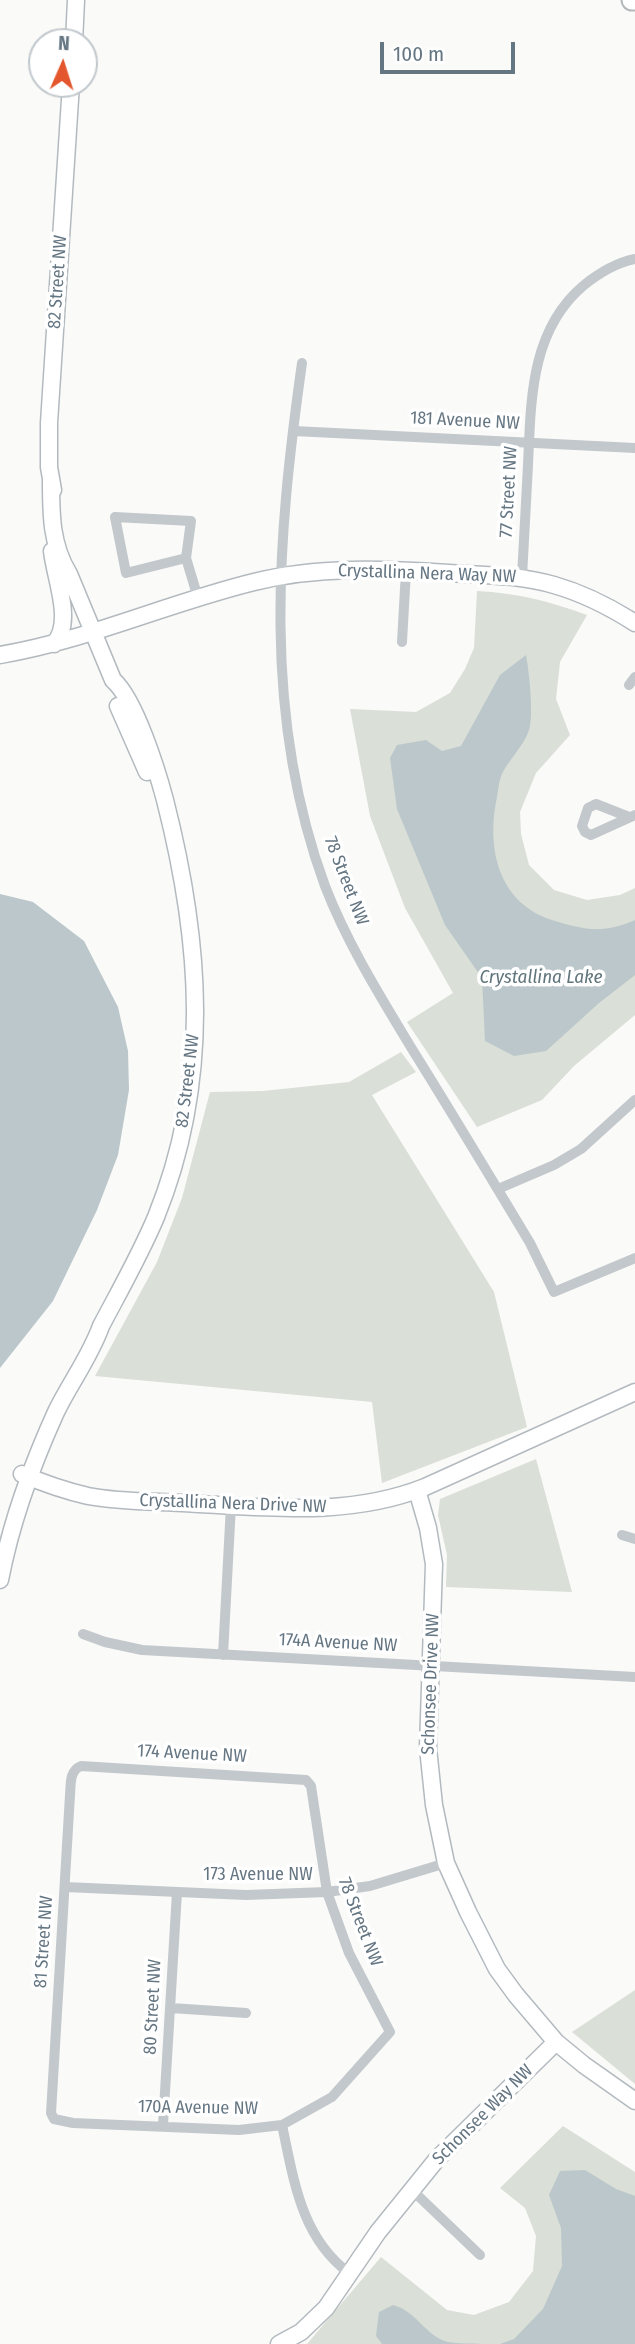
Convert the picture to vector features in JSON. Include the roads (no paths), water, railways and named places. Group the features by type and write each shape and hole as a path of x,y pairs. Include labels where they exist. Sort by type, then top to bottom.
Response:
{"street":[{"path":"75,28 76,0"},
{"name":"82 Street NW","path":"0,1544 26,1476 56,1413 96,1340 156,1217 178,1149 188,1100 193,1046 195,973 187,898 170,822 112,691 113,680 69,574 60,559 51,517 49,423 70,98"},
{"name":"77 Street NW","path":"522,577 532,387 541,350 562,309 576,292 609,268 635,259"},
{"name":"78 Street NW","path":"302,363 284,506 280,576 281,681 290,754 304,819 326,887 360,961 530,1243 554,1292 635,1258"},
{"name":"181 Avenue NW","path":"294,431 635,448"},
{"name":"82 Street NW","path":"51,481 68,556 69,574"},
{"path":"51,517 53,563 64,617 61,637 54,644"},
{"path":"186,558 126,573 115,517 191,521 186,558 198,598"},
{"name":"Crystallina Nera Way NW","path":"0,654 54,644 198,598 280,576 334,570 522,577 587,597 635,623"},
{"path":"402,642 406,571"},
{"path":"498,1189 554,1165 582,1149 635,1101"},
{"name":"Crystallina Nera Drive NW","path":"26,1476 90,1496 324,1509 371,1502 417,1490 635,1392"},
{"name":"82 Street NW","path":"0,1580 26,1476"},
{"name":"Schonsee Drive NW","path":"417,1490 435,1564 427,1726 429,1770 446,1863 497,1969 535,2019 556,2042 584,2065 635,2101"},
{"path":"223,1655 231,1505"},
{"path":"622,1535 635,1539"},
{"name":"174A Avenue NW","path":"83,1634 134,1649 635,1677"},
{"name":"174 Avenue NW","path":"76,1768 88,1766 306,1780"},
{"name":"81 Street NW","path":"54,2119 51,2113 70,1795 72,1774 76,1768"},
{"name":"78 Street NW","path":"306,1780 311,1786 327,1892 349,1954 390,2032"},
{"name":"173 Avenue NW","path":"65,1887 246,1895 327,1892 370,1886 446,1863"},
{"name":"80 Street NW","path":"163,2125 177,1892"},
{"path":"171,2008 246,2012"},
{"name":"170A Avenue NW","path":"54,2119 73,2123 239,2130 282,2125 332,2097 390,2032"},
{"name":"Schonsee Way NW","path":"279,2344 301,2332 319,2316 390,2216 412,2190 461,2134 556,2042"},
{"path":"282,2125 298,2196 311,2231 333,2261 349,2273"},
{"path":"412,2190 480,2255"}],"water":[{"name":"Crystallina Lake","path":"526,655 531,714 529,730 501,776 494,816 493,835 500,871 519,901 552,920 603,929 635,920 635,975 546,1051 514,1056 485,1041 482,978 445,925 397,809 390,758 397,745 426,740 442,751 461,746 500,675"},
{"path":"0,894 33,902 84,941 118,1007 128,1051 129,1090 118,1155 97,1210 53,1301 0,1368"},
{"path":"585,2170 616,2189 635,2196 635,2344 500,2344 514,2339 543,2309 562,2266 561,2228 549,2195 560,2171"},
{"path":"393,2305 409,2313 440,2339 452,2343 482,2344 382,2344 376,2336 379,2312"}]}
